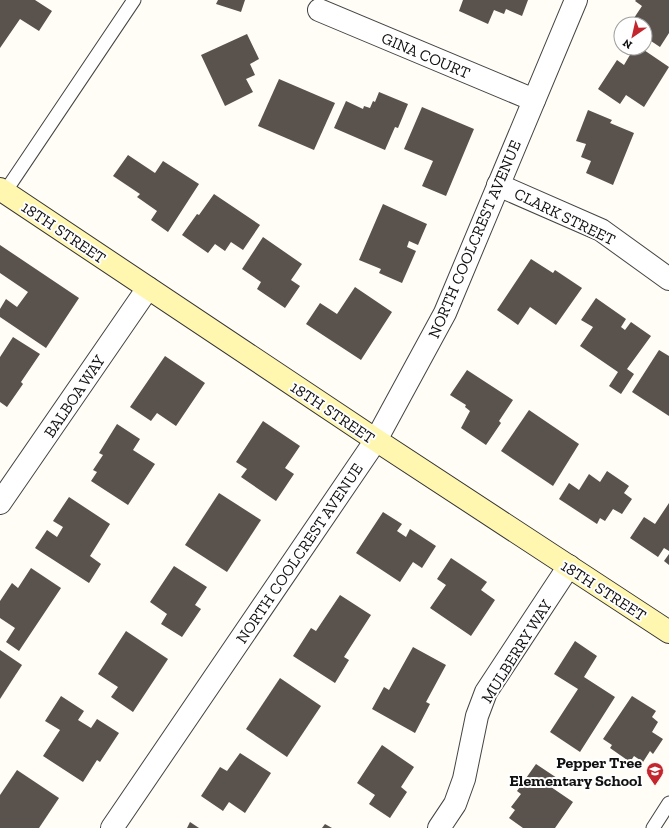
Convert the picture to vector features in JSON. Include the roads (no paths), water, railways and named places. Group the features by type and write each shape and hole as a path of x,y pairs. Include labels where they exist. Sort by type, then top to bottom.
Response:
{"main road":[{"name":"18TH STREET","path":"3,191 376,440 669,632"}],"street":[{"name":"NORTH COOLCREST AVENUE","path":"112,828 376,440 445,313 576,0"},
{"name":"GINA COURT","path":"319,10 534,100"},
{"name":"CLARK STREET","path":"498,184 601,230 669,278"},
{"name":"BALBOA WAY","path":"0,504 148,288"},
{"name":"MULBERRY WAY","path":"439,828 455,804 464,779 477,716 486,692 569,566"}],"lane":[{"path":"3,191 134,0"},
{"path":"655,824 669,803"}],"place":[{"name":"Pepper Tree Elementary School","path":"655,786"}]}
